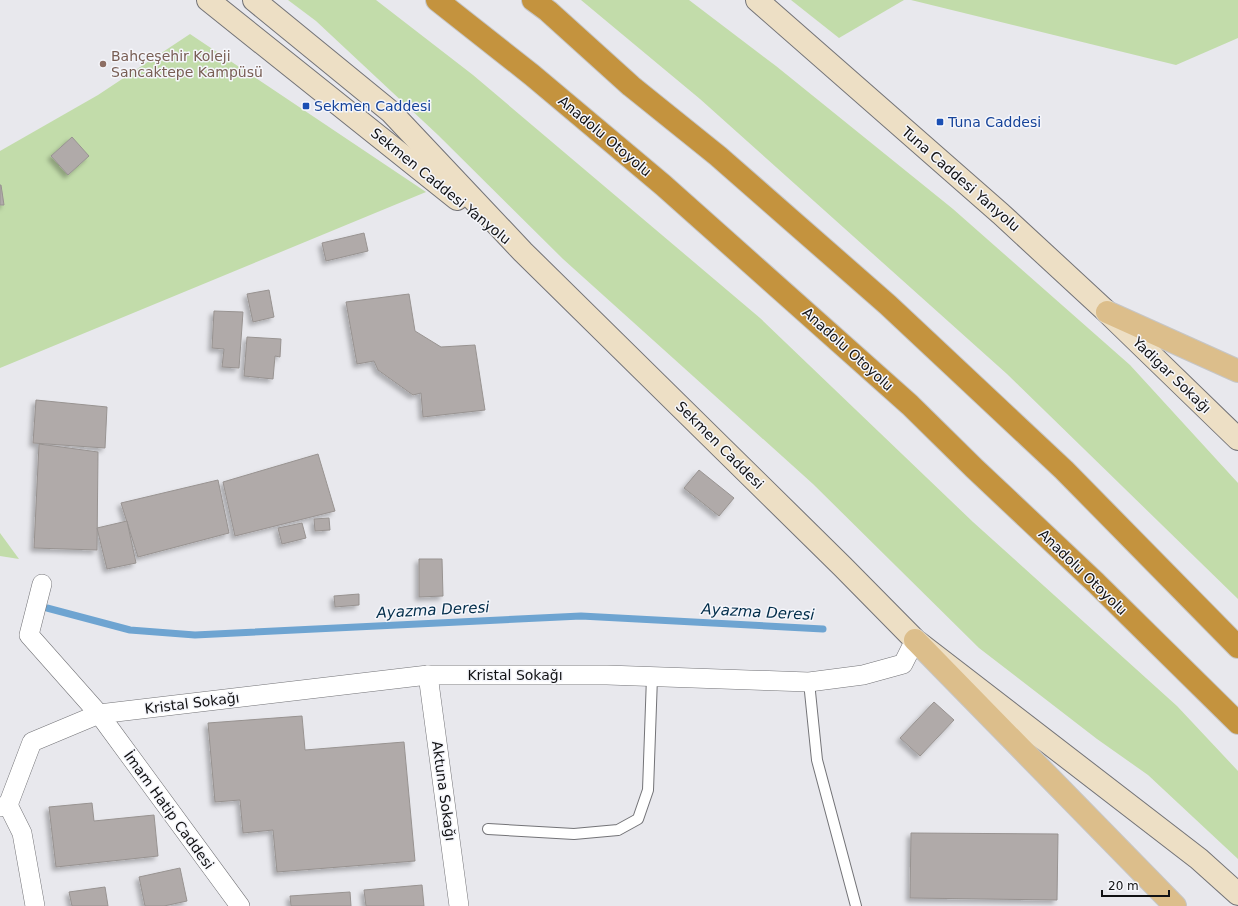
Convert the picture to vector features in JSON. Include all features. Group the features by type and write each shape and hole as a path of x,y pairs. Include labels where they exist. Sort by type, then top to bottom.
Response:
{"highway":[{"name":"Anadolu Otoyolu","path":"437,0 532,75 663,185 910,405 1238,723"},
{"path":"533,0 548,11 631,86 718,156 888,305 1064,470 1238,647"}],"main road":[{"name":"Sekmen Caddesi Yanyolu","path":"208,0 523,252"},
{"path":"254,0 391,112 523,252"},
{"path":"742,0 813,49"},
{"path":"757,0 813,49"},
{"name":"Tuna Caddesi Yanyolu","path":"813,49 1001,214 1107,312"},
{"name":"Sekmen Caddesi","path":"523,252 844,567 915,640 1200,859 1238,894"},
{"path":"1107,312 1238,371"},
{"name":"Yadigar Sokağı","path":"1107,312 1238,439"},
{"path":"915,640 1175,906"}],"street":[{"name":"İmam Hatip Caddesi","path":"42,584 29,635 99,714 240,906"},
{"name":"Kristal Sokağı","path":"4,806 32,742 99,714 428,676 607,675 809,682 864,675 903,664 915,640"},
{"name":"Aktuna Sokağı","path":"428,676 459,906"},
{"path":"4,806 22,833 35,906"}],"lane":[{"path":"488,829 574,834 618,830 638,819 648,790 652,677"},
{"path":"809,682 817,760 856,906"}],"green space":[{"path":"288,0 376,0 473,75 760,318 973,522 1177,706 1238,771 1238,859 1148,775 1097,739 979,648 813,484 563,259 438,135 316,21"},
{"path":"581,0 689,0 776,66 953,209 1130,365 1238,483 1238,599 1007,374 700,99"},
{"path":"791,0 904,0 839,38"},
{"path":"911,0 1238,0 1238,38 1176,65"},
{"path":"190,34 426,192 0,368 0,151 98,95"},
{"path":"0,533 19,559 0,556"}],"building":[{"path":"72,137 89,156 68,175 51,156"},
{"path":"1,185 4,205 0,205"},
{"path":"364,233 368,251 326,261 322,243"},
{"path":"269,290 274,317 253,322 247,294"},
{"path":"409,294 415,331 441,347 475,345 485,410 423,417 421,393 413,395 378,370 374,361 357,364 346,302"},
{"path":"214,311 243,312 239,368 222,367 224,349 212,348"},
{"path":"247,337 281,339 280,357 275,356 273,379 244,376"},
{"path":"36,400 107,407 105,448 33,443"},
{"path":"39,444 98,452 97,550 34,548"},
{"path":"318,454 335,511 235,536 223,482"},
{"path":"699,470 734,498 719,516 684,488"},
{"path":"218,480 229,533 138,557 121,503"},
{"path":"329,518 330,530 315,531 314,519"},
{"path":"127,521 136,563 107,569 97,528"},
{"path":"302,523 306,538 282,544 278,528"},
{"path":"419,559 442,559 443,596 419,597"},
{"path":"359,594 359,605 335,607 334,596"},
{"path":"934,702 954,720 920,756 900,738"},
{"path":"302,716 305,750 404,742 415,861 277,872 273,830 243,833 240,800 215,802 208,723"},
{"path":"92,803 94,821 154,815 158,856 56,867 49,807"},
{"path":"911,833 1058,834 1057,900 910,898"},
{"path":"180,868 187,901 164,906 145,906 139,877"},
{"path":"422,885 424,906 366,906 364,890"},
{"path":"105,887 108,906 72,906 69,892"},
{"path":"350,892 351,906 291,906 290,896"}],"waterway":[{"name":"Ayazma Deresi","path":"47,608 130,630 195,635 581,616 823,629"}],"place":[{"name":"Bahçeşehir Koleji Sancaktepe Kampüsü","path":"103,64"},
{"name":"Sekmen Caddesi","path":"306,106"},
{"name":"Tuna Caddesi","path":"940,122"}]}
